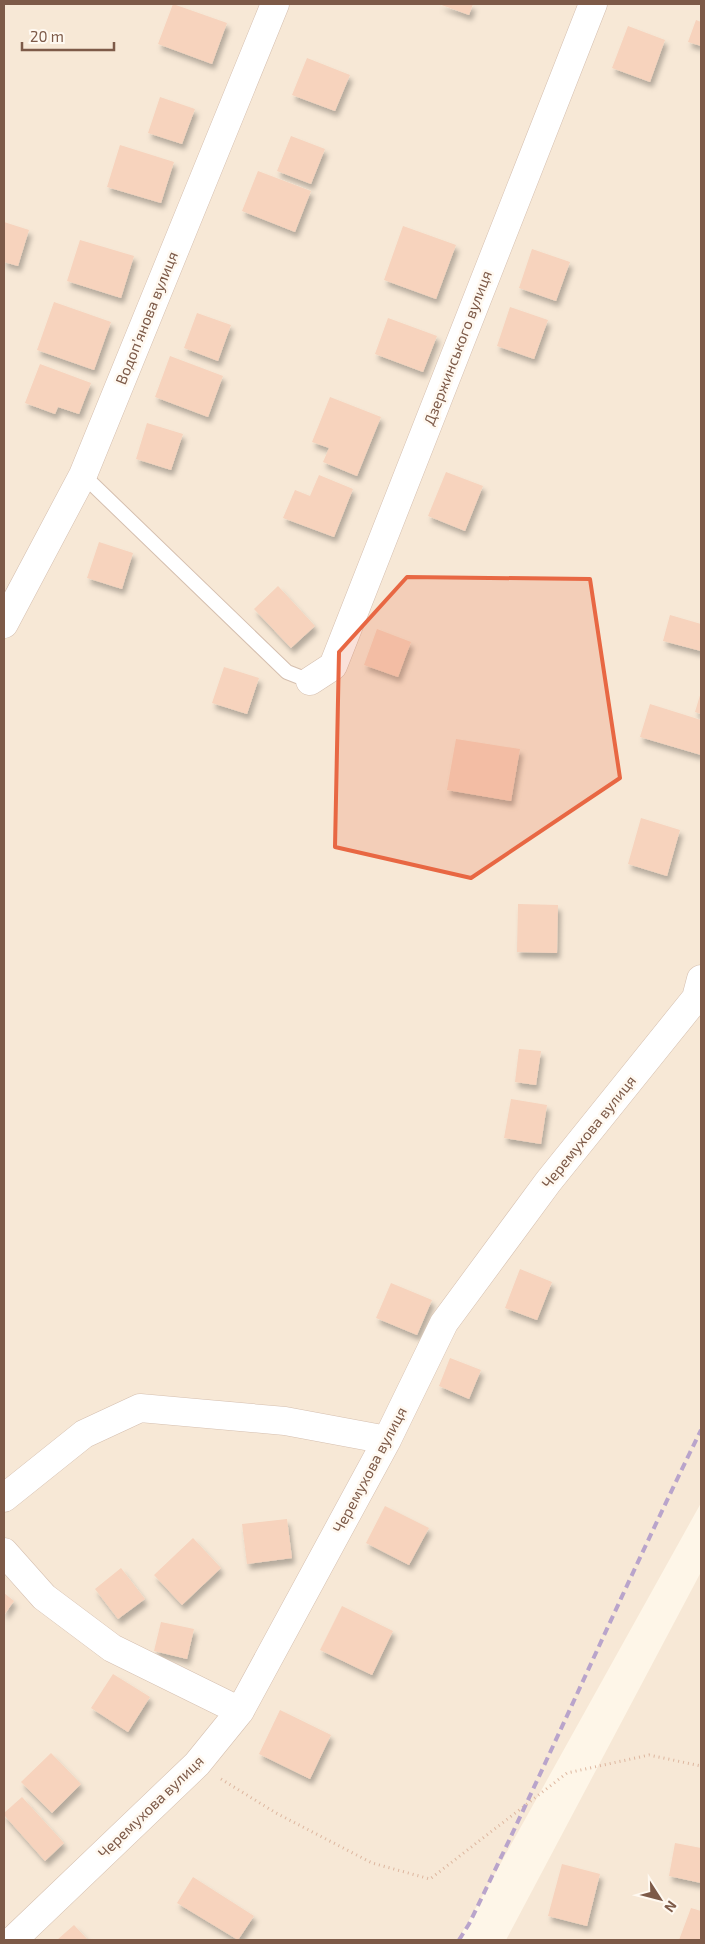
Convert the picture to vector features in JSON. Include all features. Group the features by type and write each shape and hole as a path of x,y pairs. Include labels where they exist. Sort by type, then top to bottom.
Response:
{"street":[{"name":"Водоп’янова вулиця","path":"4,624 83,475 276,4"},
{"name":"Дзержинського вулиця","path":"310,681 333,666 593,4"},
{"name":"Черемухова вулиця","path":"13,1940 198,1764 240,1711 387,1440 444,1323 548,1182 696,998 701,979"},
{"path":"4,1498 84,1434 140,1408 285,1421 387,1440"},
{"path":"4,1552 44,1597 112,1648 240,1711"}],"lane":[{"path":"83,475 287,672 310,681"}],"path":[{"path":"198,1764 276,1813 372,1863 430,1879 567,1773 649,1755 701,1766"}],"highlighted area":[{"path":"407,577 590,579 620,778 471,878 335,847 339,652"}],"shaded area":[{"path":"4,4 701,4 701,1503 458,1940 4,1940"},
{"path":"701,1572 701,1940 506,1940"}],"building":[{"path":"173,4 227,23 212,64 158,44"},
{"path":"439,4 473,4 469,15"},
{"path":"696,20 701,22 701,46 688,42"},
{"path":"628,26 665,40 650,82 612,68"},
{"path":"307,58 350,75 335,111 292,95"},
{"path":"160,97 195,109 182,144 148,133"},
{"path":"291,136 325,149 311,184 277,171"},
{"path":"120,145 174,162 161,203 107,187"},
{"path":"258,171 311,191 295,232 242,211"},
{"path":"4,222 29,230 18,266 4,262"},
{"path":"403,226 456,245 436,299 384,280"},
{"path":"80,240 134,256 121,298 67,281"},
{"path":"532,249 570,262 556,301 519,288"},
{"path":"54,302 111,322 94,370 37,350"},
{"path":"510,307 548,320 534,359 497,346"},
{"path":"197,313 231,325 218,361 184,348"},
{"path":"388,318 437,336 423,372 375,354"},
{"path":"170,356 223,376 208,417 155,397"},
{"path":"40,364 91,383 79,414 58,407 55,414 25,403"},
{"path":"330,397 381,417 357,476 323,462 329,448 312,442"},
{"path":"147,423 183,434 171,470 136,459"},
{"path":"446,472 483,486 465,531 428,516"},
{"path":"319,475 353,489 334,537 283,518 295,490 310,496"},
{"path":"99,542 133,553 122,589 87,578"},
{"path":"278,586 315,626 291,648 254,609"},
{"path":"670,615 701,624 701,651 663,641"},
{"path":"377,629 411,642 398,677 364,665"},
{"path":"224,667 259,678 247,714 212,703"},
{"path":"701,692 701,714 695,712"},
{"path":"650,704 701,720 701,755 640,737"},
{"path":"456,739 520,749 511,801 447,790"},
{"path":"641,818 680,830 667,876 628,864"},
{"path":"518,904 558,905 557,953 517,952"},
{"path":"519,1049 541,1051 536,1085 515,1082"},
{"path":"511,1099 547,1105 541,1144 504,1138"},
{"path":"520,1269 552,1282 537,1320 505,1308"},
{"path":"391,1283 432,1300 417,1335 376,1318"},
{"path":"450,1358 481,1370 469,1399 439,1386"},
{"path":"385,1506 429,1528 409,1565 366,1543"},
{"path":"287,1519 292,1558 247,1564 242,1524"},
{"path":"193,1538 221,1568 182,1605 154,1575"},
{"path":"121,1568 145,1599 118,1619 95,1589"},
{"path":"4,1593 14,1601 4,1615"},
{"path":"342,1606 393,1631 372,1675 320,1650"},
{"path":"161,1622 194,1629 187,1659 154,1651"},
{"path":"113,1674 150,1697 128,1732 91,1708"},
{"path":"280,1710 331,1735 310,1779 259,1754"},
{"path":"51,1753 81,1784 52,1813 21,1782"},
{"path":"22,1797 64,1843 45,1861 4,1815"},
{"path":"675,1843 701,1848 701,1883 669,1876"},
{"path":"562,1864 600,1874 587,1926 548,1916"},
{"path":"193,1877 254,1916 238,1940 177,1903"},
{"path":"691,1908 701,1911 701,1940 679,1940"},
{"path":"74,1925 88,1940 57,1940"}],"railway":[{"path":"459,1940 469,1924 499,1862 701,1430"}]}
